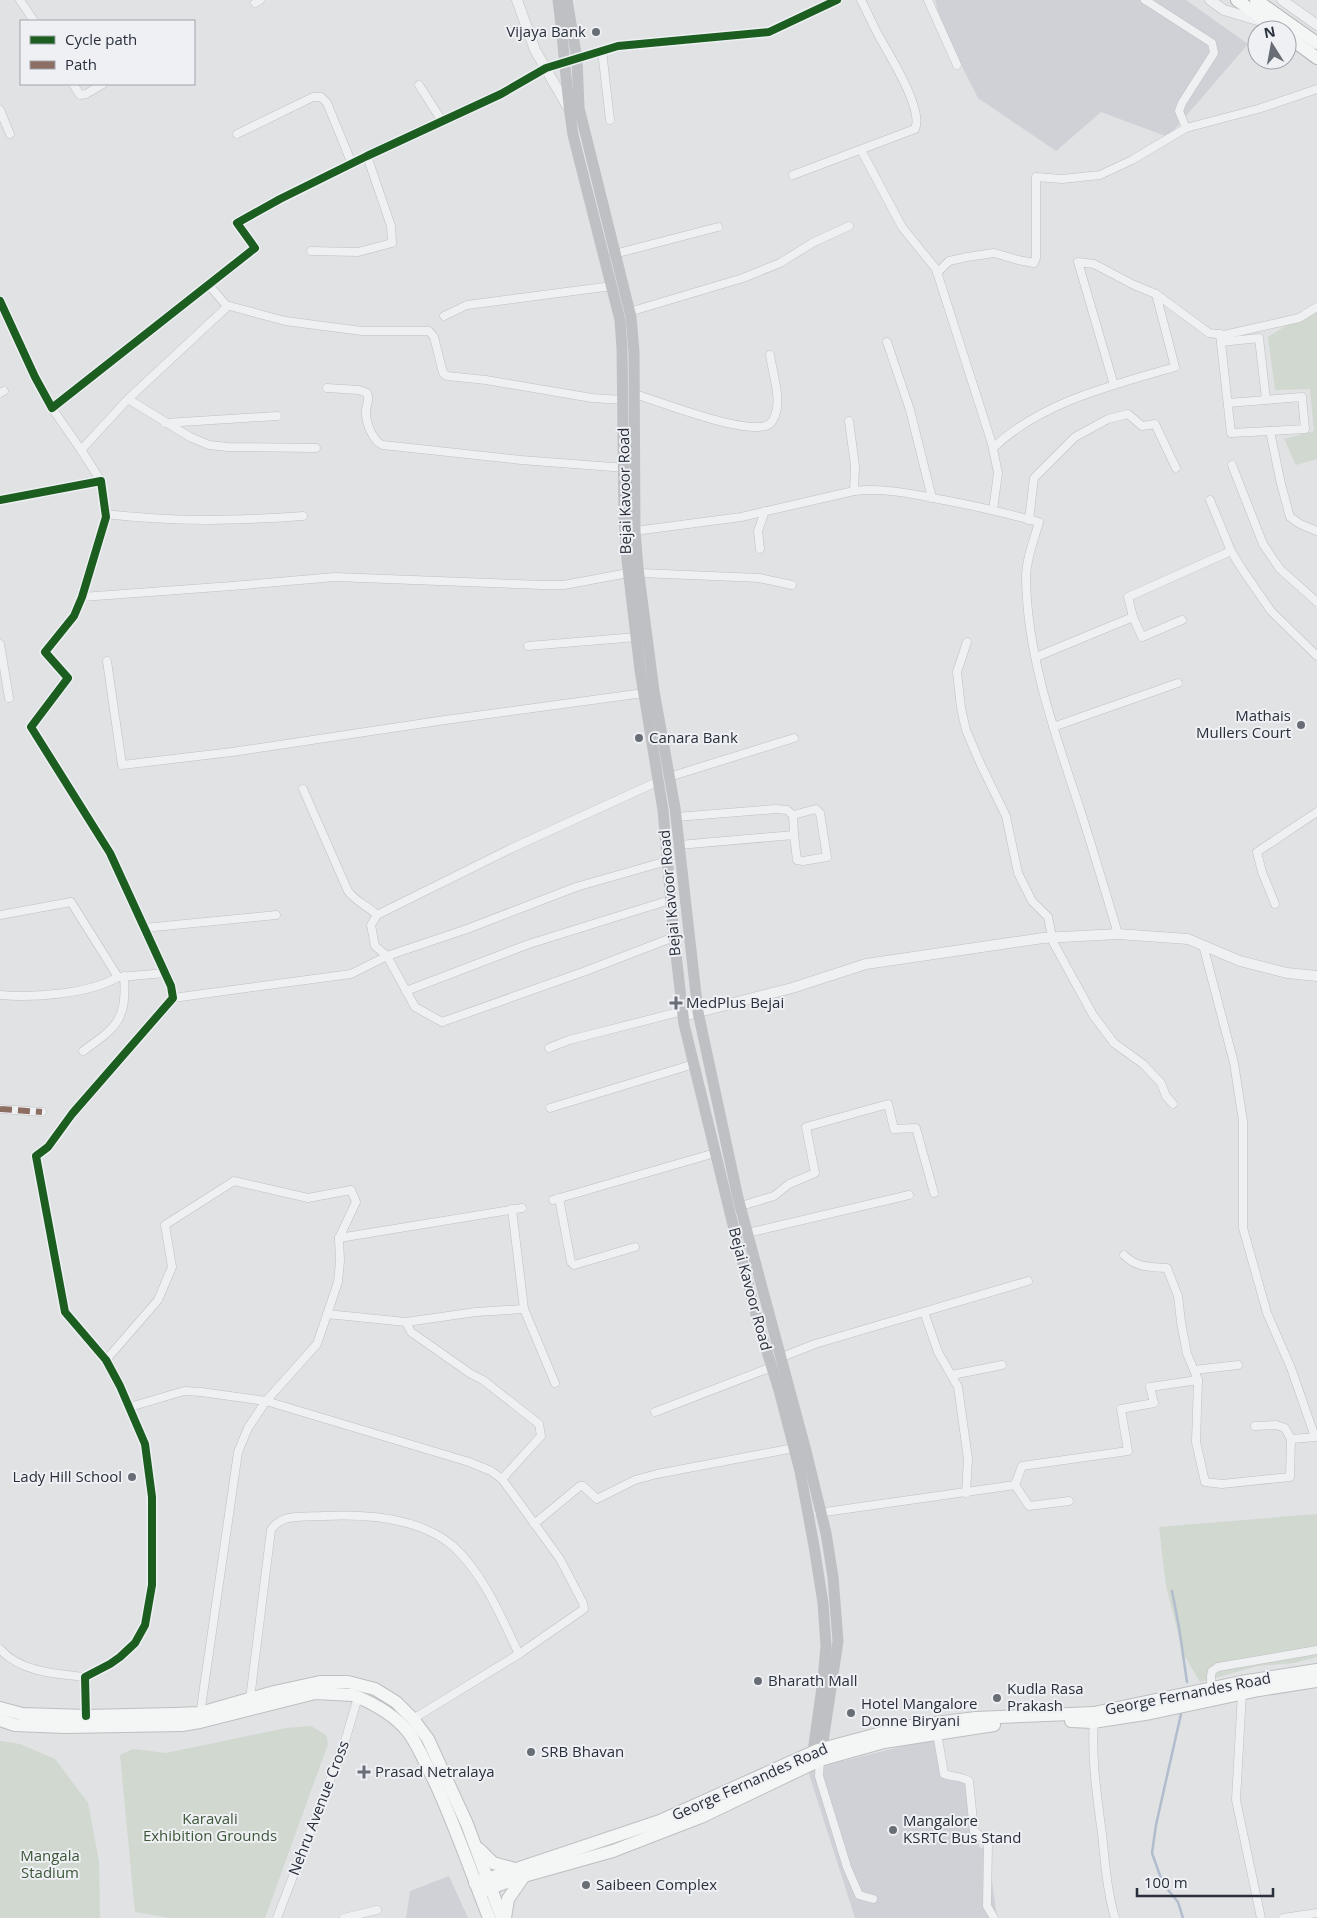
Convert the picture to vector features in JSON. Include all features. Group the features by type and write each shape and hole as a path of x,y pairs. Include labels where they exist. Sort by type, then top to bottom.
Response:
{"main road":[{"name":"Bejai Kavoor Road","path":"558,0 565,62 574,109 629,312 634,352 635,394 630,468 624,517 676,817 698,1012 741,1206 821,1512 833,1577 838,1641 816,1756"},
{"name":"Bejai Kavoor Road","path":"567,0 577,59 573,135 620,320 623,400 635,531 633,570 636,638 644,693 668,778 667,861 683,1013 745,1272 794,1448 823,1603 826,1646 816,1756"},
{"path":"1237,0 1266,20"},
{"path":"1256,0 1317,43"},
{"path":"1297,43 1317,58"},
{"name":"George Fernandes Road","path":"816,1756 984,1725 1075,1720 1094,1717 1211,1688 1317,1670"},
{"name":"George Fernandes Road","path":"483,1885 660,1821 816,1756 904,1727 976,1718 1094,1717 1151,1713 1242,1693 1317,1681"},
{"path":"0,1720 15,1725 66,1727 182,1725 250,1699 320,1682 348,1682 375,1690 396,1702 428,1739 473,1842 489,1918"},
{"path":"0,1708 22,1714 200,1718 315,1693 353,1695 358,1697 381,1708 408,1732 425,1763 483,1885 504,1918"},
{"path":"473,1842 486,1858 493,1863 519,1872 508,1899 504,1918"}],"street":[{"path":"20,0 33,20"},
{"path":"517,0 535,50 574,109"},
{"path":"52,408 255,248 237,223 280,199 367,156 501,94 546,68 618,46 769,32 837,0"},
{"path":"793,174 915,129 918,124 903,79 862,0"},
{"path":"928,0 957,64"},
{"path":"1145,0 1212,43 1214,53 1182,103 1179,111 1186,128"},
{"path":"1210,0 1224,10 1255,20"},
{"path":"1282,0 1317,24"},
{"path":"602,51 610,120"},
{"path":"74,85 80,94 86,94 102,85"},
{"path":"419,85 442,122"},
{"path":"938,273 949,261 994,253 1034,263 1036,258 1036,177 1062,179 1100,175 1132,160 1186,128 1258,109 1317,89"},
{"path":"237,134 313,97 321,97 327,103 352,164"},
{"path":"0,110 10,134"},
{"path":"861,150 902,227 924,252 938,273 993,448 998,473 993,510"},
{"path":"312,251 358,252 392,243 392,226 367,156"},
{"path":"629,312 743,278 780,263 814,242 849,226"},
{"path":"614,254 718,227"},
{"path":"1114,385 1078,262 1094,264 1156,294 1209,333 1221,338 1259,338 1266,399"},
{"path":"208,284 228,306 285,321 362,331 429,331 434,337 443,373 446,376 486,380 592,398 623,400"},
{"path":"444,316 467,305 612,286"},
{"path":"993,448 1005,436 1070,399 1175,367 1156,294"},
{"path":"0,301 35,377 52,408 101,481 106,517 82,597 74,616 45,652 68,678 31,727 110,853 171,986 173,998"},
{"path":"81,450 128,399 228,306"},
{"path":"1221,338 1299,318 1317,307"},
{"path":"1221,338 1231,433 1305,429 1302,397 1228,402"},
{"path":"887,342 910,410 932,498"},
{"path":"635,394 729,424 763,427 769,425 777,411 778,401 770,355"},
{"path":"327,388 367,392 370,400 366,412 367,417 374,438 379,444 521,460 630,468"},
{"path":"128,399 199,442 217,447 316,448"},
{"path":"1029,520 1034,478 1076,437 1108,419 1128,414 1142,426 1156,424 1176,468"},
{"path":"165,423 277,416"},
{"path":"849,421 856,478 854,491"},
{"path":"1270,431 1290,517 1300,524 1317,531"},
{"path":"1232,465 1263,544 1280,569 1317,602"},
{"path":"0,500 101,481"},
{"path":"635,531 741,517 854,491 873,489 892,490 993,510 1038,522 1026,576 1036,657 1053,727 1118,934"},
{"path":"1210,500 1230,551 1271,611 1317,656"},
{"path":"760,550 758,531 765,511"},
{"path":"105,514 153,519 204,521 303,516"},
{"path":"1182,620 1142,637 1133,617 1128,598 1230,551"},
{"path":"82,597 335,577 564,585 633,570 641,573 759,578 792,584"},
{"path":"1036,657 1133,617"},
{"path":"528,646 636,638"},
{"path":"967,642 957,672 961,708 966,730 1006,816 1018,873 1032,901 1048,917 1053,942 1094,1015 1114,1043 1143,1064 1161,1083 1166,1096 1173,1104"},
{"path":"0,644 8,698"},
{"path":"108,661 122,765 232,752 644,693"},
{"path":"1053,727 1178,683"},
{"path":"674,938 442,1022 415,1007 387,956 375,946 371,925 377,915 510,849 668,778 794,738"},
{"path":"302,789 348,892 377,915"},
{"path":"676,817 776,809 787,810 793,815 797,860 803,861 827,857 818,810 793,815"},
{"path":"1275,904 1262,872 1257,852 1317,812"},
{"path":"679,845 794,835"},
{"path":"2,1654 38,1670 85,1677 110,1664 135,1643 145,1625 152,1585 152,1497 145,1444 130,1407 106,1360 65,1312 36,1156 48,1147 72,1114 173,998 351,974 387,956 467,929 576,887 667,861"},
{"path":"406,991 529,944 670,900"},
{"path":"0,916 72,902 121,977 125,994 123,1012 112,1030 83,1051"},
{"path":"144,928 276,915"},
{"path":"549,1048 568,1040 683,1013 698,1012 792,988 866,964 1053,938 1118,934 1188,939 1240,961 1287,973 1317,976"},
{"path":"1202,946 1234,1063 1242,1121 1243,1228 1267,1314 1291,1368 1316,1437 1291,1439"},
{"path":"0,995 58,994 108,983 121,977 165,973"},
{"path":"550,1108 694,1064"},
{"path":"741,1206 774,1196 789,1184 814,1173 806,1127 888,1104 894,1129 916,1128 934,1193"},
{"path":"0,1109 42,1112"},
{"path":"635,1247 574,1265 571,1262 556,1200 715,1153"},
{"path":"106,1360 158,1300 172,1267 165,1225 234,1181 308,1198 352,1190 356,1202 340,1238 338,1282 317,1344 266,1400 248,1428 238,1452 200,1718"},
{"path":"748,1233 909,1195"},
{"path":"340,1238 522,1208"},
{"path":"512,1209 524,1310 555,1383"},
{"path":"1124,1255 1132,1263 1149,1267 1167,1268 1178,1296 1187,1354 1198,1380 1196,1442 1205,1482 1222,1484 1290,1477 1291,1439 1285,1428 1255,1426"},
{"path":"782,1357 815,1344 1028,1281"},
{"path":"327,1314 406,1322 467,1312 524,1310"},
{"path":"924,1312 938,1352 958,1387 968,1458 966,1492"},
{"path":"406,1322 411,1332 471,1374 483,1380 539,1424 541,1436 502,1479"},
{"path":"952,1375 1002,1365"},
{"path":"1194,1370 1238,1365"},
{"path":"654,1412 772,1366"},
{"path":"1015,1485 1022,1466 1128,1451 1121,1409 1154,1403 1150,1387 1198,1380"},
{"path":"130,1407 184,1392 201,1392 266,1400 469,1462 491,1471 502,1479 560,1559 583,1603 584,1610 519,1654 412,1719"},
{"path":"534,1524 580,1486 583,1486 597,1499 635,1480 657,1474 794,1448"},
{"path":"808,1515 1015,1485"},
{"path":"1015,1485 1029,1506 1069,1501"},
{"path":"250,1699 271,1530 275,1523 287,1518 376,1517 430,1532 453,1547 471,1567 491,1597 519,1654"},
{"path":"1211,1688 1212,1670 1218,1667 1317,1650"},
{"path":"85,1677 86,1716"},
{"path":"1242,1693 1236,1800 1261,1918"},
{"name":"Nehru Avenue Cross","path":"277,1918 345,1741 358,1697"},
{"path":"1094,1717 1092,1743 1094,1771 1108,1885 1115,1918"},
{"path":"937,1733 944,1774 952,1777 962,1777 969,1781 974,1831 988,1842 988,1906 994,1918"},
{"path":"816,1756 819,1776 847,1867 859,1896 873,1899"},
{"path":"344,1918 376,1910"},
{"path":"1283,1918 1317,1913"}],"shaded area":[{"path":"935,0 1186,0 1247,43 1247,45 1168,137 1101,112 1056,151 978,98 942,27"},
{"name":"Mangalore KSRTC Bus Stand","path":"940,1737 946,1778 953,1781 969,1779 979,1847 988,1850 997,1918 855,1918 808,1771"},
{"path":"449,1876 468,1918 406,1918 410,1891"}],"green space":[{"path":"1317,306 1317,459 1296,465 1284,439 1314,431 1310,389 1275,390 1268,337"},
{"path":"1317,1514 1317,1657 1294,1663 1258,1666 1200,1682 1183,1653 1166,1586 1159,1527"},
{"name":"Karavali Exhibition Grounds","path":"311,1726 326,1735 328,1744 265,1918 171,1918 135,1912 120,1755 133,1749 166,1753 286,1728"},
{"name":"Mangala Stadium","path":"0,1741 20,1744 55,1759 88,1803 99,1861 100,1918 0,1918"}],"waterway":[{"path":"1172,1591 1187,1682"},
{"path":"1181,1714 1156,1825 1152,1853 1163,1884 1178,1902 1183,1918"}],"marked path":[{"path":"0,1109 42,1112"}],"cycle path":[{"path":"0,301 35,377 52,408 255,248 237,223 280,199 367,156 501,94 546,68 618,46 769,32 837,0"},
{"path":"0,500 101,481 106,517 82,597 74,616 45,652 68,678 31,727 110,853 171,986 173,998 72,1114 48,1147 36,1156 65,1312 106,1360 120,1386 145,1444 152,1497 152,1585 145,1625 135,1643 120,1657 85,1677 86,1716"}],"place":[{"name":"Vijaya Bank","path":"596,32"},
{"name":"Mathais Mullers Court","path":"1301,725"},
{"name":"Canara Bank","path":"639,738"},
{"name":"MedPlus Bejai","path":"676,1003"},
{"name":"Lady Hill School","path":"132,1477"},
{"name":"Bharath Mall","path":"758,1681"},
{"name":"Kudla Rasa Prakash","path":"997,1698"},
{"name":"Hotel Mangalore Donne Biryani","path":"851,1713"},
{"name":"SRB Bhavan","path":"531,1752"},
{"name":"Prasad Netralaya","path":"364,1772"},
{"name":"Mangalore KSRTC Bus Stand","path":"893,1830"},
{"name":"Saibeen Complex","path":"586,1885"}]}
